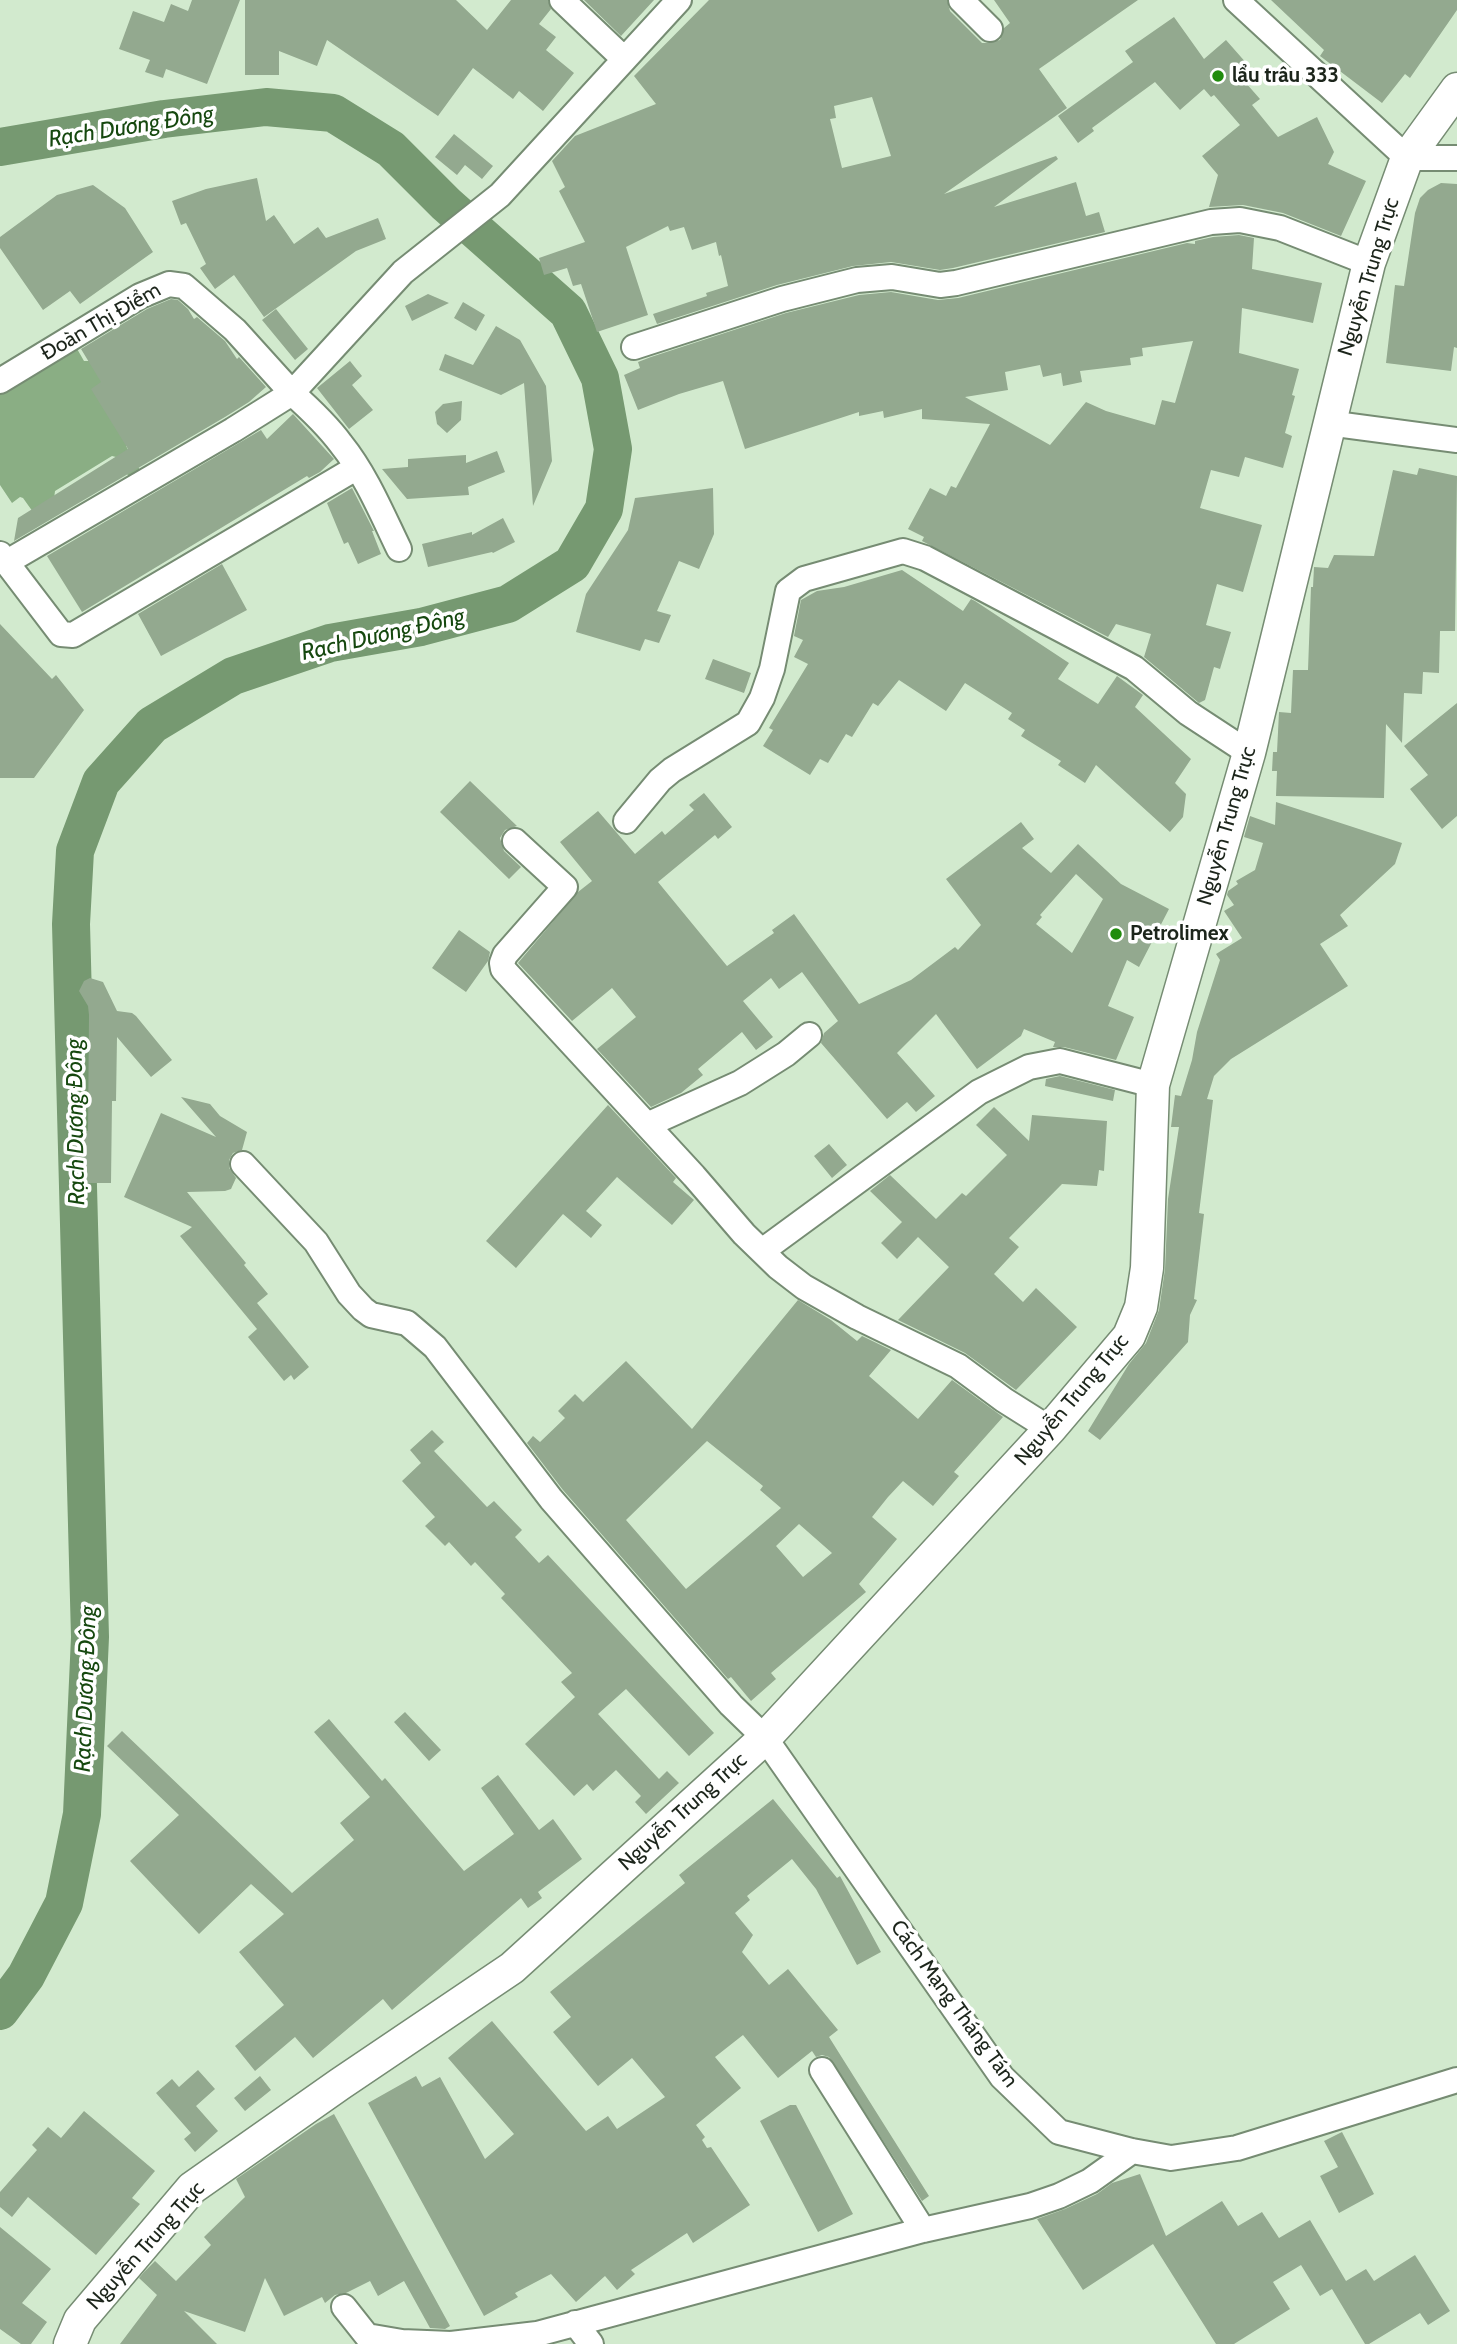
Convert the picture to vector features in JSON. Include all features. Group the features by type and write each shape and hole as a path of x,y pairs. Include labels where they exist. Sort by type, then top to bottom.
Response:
{"main road":[{"name":"Nguyễn Trung Trực","path":"70,2344 80,2320 192,2188 512,1968 765,1738 1051,1429 1129,1336 1140,1307 1147,1268 1153,1085 1249,753 1369,263 1408,158 1457,89"}],"street":[{"path":"562,0 623,58"},
{"path":"356,468 73,635 61,634 4,558 233,430 292,393 403,272 500,195 679,0"},
{"path":"961,0 990,29"},
{"path":"1236,0 1408,158 1457,158"},
{"path":"634,347 782,299 857,280 892,277 940,285 956,283 1211,222 1240,220 1280,228 1369,263"},
{"name":"Đoàn Thị Điểm","path":"0,381 140,296 169,284 184,286 235,330 343,446 399,550"},
{"path":"1328,423 1457,440"},
{"path":"626,821 660,780 672,770 748,723 762,698 772,669 788,591 804,579 903,551 925,558 1134,668 1188,713 1249,753"},
{"path":"515,841 565,887 505,955 503,969 744,1234 804,1287 857,1317 958,1366 1004,1400 1051,1429"},
{"path":"647,1125 740,1083 786,1054 809,1035"},
{"path":"762,1251 979,1092 1029,1068 1060,1061 1153,1085"},
{"name":"Cách Mạng Tháng Tám","path":"243,1164 316,1242 349,1294 363,1309 371,1315 407,1323 435,1347 551,1499 731,1705 765,1738 1002,2077 1059,2132 1171,2158 1237,2148 1457,2080"},
{"path":"822,2070 923,2230"},
{"path":"344,2307 367,2336 402,2342 451,2344 541,2339 575,2323 923,2230 1030,2206 1090,2181 1132,2151"},
{"path":"575,2323 590,2344"}],"green space":[{"path":"164,316 126,446 140,470 129,477 116,457 112,456 55,491 54,499 33,512 23,498 20,497 12,503 0,485 0,390 76,347 84,361 88,361"}],"building":[{"path":"192,0 240,0 207,84 166,69 163,78 145,72 150,60 119,49 133,11 164,22 171,4 188,11"},
{"path":"245,0 456,0 487,30 511,0 548,0 551,9 539,24 556,37 546,50 574,73 543,111 519,91 513,99 473,68 438,116 327,40 317,66 279,51 279,75 245,75"},
{"path":"584,0 654,0 621,36"},
{"path":"709,0 947,0 950,11 982,43 987,43 1000,40 1004,28 1010,23 994,0 1138,0 1039,69 1067,108 944,194 1056,156 1058,159 994,207 1076,182 1086,216 1099,212 1105,232 940,270 891,262 853,266 777,285 657,324 653,314 728,286 716,242 692,250 684,227 670,231 668,226 626,247 648,315 597,332 581,284 573,286 567,268 544,275 539,258 585,242 559,191 565,187 552,161 575,136 656,104 634,76","holes":["872,97 891,156 842,168 830,119 836,118 834,106"]},
{"path":"1271,0 1457,0 1457,10 1410,78 1405,74 1382,103 1320,56 1324,50"},
{"path":"1174,17 1204,59 1226,40 1248,65 1238,74 1260,99 1252,105 1278,137 1317,117 1334,152 1328,164 1366,181 1341,236 1283,213 1243,205 1209,207 1218,175 1202,156 1240,125 1214,95 1211,97 1204,89 1180,110 1155,82 1092,128 1094,131 1078,143 1058,116 1133,62 1125,51"},
{"path":"454,134 493,166 482,179 465,165 457,175 435,157"},
{"path":"257,178 266,221 274,215 294,244 318,227 326,238 378,218 386,239 356,251 264,317 234,275 215,289 200,268 206,264 186,223 181,225 172,201 206,189"},
{"path":"1441,183 1457,184 1457,348 1454,347 1451,371 1386,363 1395,285 1404,286 1415,213 1420,198"},
{"path":"93,185 125,208 153,252 80,304 70,291 43,310 0,248 0,237 57,195"},
{"path":"1239,235 1254,238 1252,269 1322,283 1313,323 1242,308 1239,353 1299,369 1285,433 1292,436 1283,468 1245,457 1239,477 1211,470 1200,508 1262,525 1243,592 1217,584 1206,625 1231,632 1220,669 1214,667 1205,700 1199,703 1144,657 1151,634 1116,624 1108,637 922,541 924,537 908,529 930,488 946,496 951,486 956,488 990,424 922,419 922,409 884,418 883,411 859,416 859,412 745,449 723,381 638,410 624,375 640,368 638,362 651,357 786,313 859,295 891,292 938,300 958,298 1187,243 1195,244 1195,241","holes":["1193,341 1175,403 1162,400 1155,425 1106,411 1086,402 1050,445 965,397 1008,390 1005,372 1040,365 1043,377 1061,373 1063,386 1082,382 1080,371 1131,365 1130,358 1143,356 1142,348"]},
{"path":"428,294 449,303 412,321 405,306"},
{"path":"171,299 178,300 194,319 197,317 225,341 237,359 239,357 266,387 225,417 14,541 18,518 128,449 91,389 101,382 81,349 147,309"},
{"path":"463,302 485,315 476,331 454,318"},
{"path":"276,309 308,349 295,360 262,320"},
{"path":"496,326 520,340 546,386 552,461 533,506 524,383 501,395 439,370 445,354 473,365"},
{"path":"350,361 362,376 352,385 373,410 349,429 317,388"},
{"path":"462,401 461,420 447,433 437,424 435,412 443,404"},
{"path":"293,414 334,459 320,472 309,478 307,476 82,612 47,556 261,430 267,439"},
{"path":"497,451 505,472 468,487 469,495 407,499 382,469 408,467 408,459 466,455 466,463"},
{"path":"1419,468 1457,476 1455,631 1440,631 1439,673 1423,672 1422,694 1404,693 1402,743 1386,724 1384,798 1276,796 1277,771 1272,771 1273,752 1277,752 1279,712 1291,713 1293,670 1308,670 1314,567 1328,568 1334,555 1374,556 1393,470 1417,475"},
{"path":"352,488 374,531 381,554 358,564 348,542 344,544 327,503"},
{"path":"713,488 714,534 699,569 679,561 657,611 671,615 659,643 645,639 640,651 576,632 586,594 628,530 635,498"},
{"path":"503,518 515,542 493,553 428,567 422,544 472,532 472,535"},
{"path":"222,564 247,610 161,656 138,614"},
{"path":"902,570 963,611 971,599 975,601 1069,663 1058,679 1098,704 1117,676 1143,695 1135,707 1191,759 1175,783 1186,794 1183,817 1170,832 1096,765 1085,783 1058,765 1061,761 1021,736 1025,730 1008,719 1012,713 965,683 946,711 899,680 878,706 873,703 852,737 846,734 828,763 820,759 810,775 763,746 773,730 769,728 808,664 794,657 803,640 794,636 801,600 817,591 844,587"},
{"path":"0,624 52,679 56,675 84,710 34,778 0,778"},
{"path":"713,659 751,673 744,693 705,679"},
{"path":"1457,703 1457,816 1442,829 1410,789 1428,775 1404,746"},
{"path":"470,781 517,826 505,830 500,838 504,851 521,867 509,879 440,812"},
{"path":"704,793 732,827 718,839 715,835 658,882 727,966 774,933 772,930 794,914 859,1004 911,980 955,947 958,950 981,925 946,879 1021,822 1034,839 1022,848 1051,873 1078,844 1121,884 1169,909 1139,967 1127,960 1108,1006 1134,1017 1116,1060 1064,1047 1053,1047 1055,1042 1024,1029 1021,1036 977,1069 936,1014 897,1053 935,1096 916,1112 907,1102 887,1119 821,1043 824,1033 838,1021 802,972 779,989 771,978 743,1001 773,1037 756,1050 742,1032 698,1069 703,1075 681,1093 651,1107 597,1049 636,1017 612,988 572,1021 518,963 578,892 592,881 560,842 598,811 635,854 662,831 665,835 694,810 689,805","holes":["1076,874 1103,899 1072,953 1036,924 1042,917 1040,915"]},
{"path":"1276,802 1402,843 1395,864 1340,915 1348,926 1320,944 1348,986 1231,1059 1214,1076 1207,1099 1213,1100 1199,1213 1204,1214 1194,1299 1197,1300 1190,1315 1188,1342 1100,1440 1088,1431 1129,1364 1146,1343 1159,1310 1165,1269 1168,1199 1179,1127 1171,1127 1175,1095 1181,1096 1192,1060 1197,1032 1220,960 1216,954 1242,938 1224,911 1234,905 1227,895 1228,891 1238,884 1236,881 1255,870 1263,843 1244,837 1250,816 1275,825"},
{"path":"459,930 490,952 488,961 466,992 432,968"},
{"path":"90,978 103,982 117,1011 136,1016 172,1060 151,1077 117,1037 116,1101 112,1101 111,1183 83,1183 84,1131 88,1131 89,1015 88,1006 79,991 84,981"},
{"path":"1060,1076 1115,1090 1113,1101 1045,1086 1046,1079"},
{"path":"181,1097 210,1104 220,1116 247,1132 242,1150 233,1153 229,1160 229,1168 236,1178 231,1189 187,1192 268,1294 257,1303 309,1367 294,1380 291,1375 284,1381 248,1337 257,1329 180,1236 192,1227 124,1197 161,1113 216,1137"},
{"path":"608,1105 676,1178 673,1182 694,1200 672,1225 617,1177 586,1211 602,1225 591,1238 563,1214 516,1268 486,1241"},
{"path":"994,1107 1029,1141 1032,1115 1107,1121 1104,1171 1099,1170 1097,1186 1062,1184 1009,1238 1019,1247 994,1274 1023,1302 1036,1288 1077,1327 1016,1390 965,1353 898,1320 949,1267 918,1237 897,1259 881,1243 902,1222 870,1191 890,1175 936,1219 962,1193 966,1196 1007,1155 976,1125"},
{"path":"829,1144 847,1165 832,1178 814,1156"},
{"path":"798,1300 831,1320 857,1341 862,1336 891,1350 869,1376 918,1419 952,1380 1003,1417 954,1472 959,1476 933,1506 903,1481 888,1497 872,1517 897,1539 859,1584 866,1592 771,1673 776,1679 751,1701 731,1677 728,1679 563,1490 527,1443 533,1436 540,1442 565,1418 558,1411 575,1394 583,1402 626,1361 692,1429","holes":["707,1441 763,1486 760,1490 781,1508 686,1589 626,1520","799,1524 832,1553 803,1577 776,1546"]},
{"path":"432,1430 444,1442 434,1451 487,1507 494,1501 522,1530 515,1537 539,1563 548,1555 714,1733 689,1756 626,1689 598,1714 659,1779 667,1771 679,1783 646,1814 635,1802 641,1796 616,1770 593,1791 587,1784 574,1796 525,1744 575,1697 561,1682 572,1673 501,1598 505,1594 475,1562 471,1566 449,1542 445,1546 425,1526 435,1517 402,1481 421,1463 410,1450"},
{"path":"405,1712 441,1750 429,1761 394,1722"},
{"path":"329,1719 382,1781 385,1778 464,1871 514,1834 481,1788 498,1775 539,1830 553,1819 582,1859 538,1892 542,1898 528,1908 521,1898 392,2010 383,1999 313,2058 295,2037 255,2071 235,2046 284,2005 239,1952 284,1914 251,1884 199,1934 130,1861 179,1815 107,1746 122,1731 292,1893 354,1840 340,1823 370,1797 314,1732"},
{"path":"773,1799 837,1878 840,1876 881,1952 857,1965 816,1889 792,1859 747,1896 750,1900 735,1913 753,1935 742,1952 769,1985 788,1969 838,2030 829,2037 929,2196 922,2201 829,2057 816,2057 812,2051 778,2078 743,2035 715,2057 741,2088 696,2125 705,2137 702,2140 707,2148 711,2147 750,2205 693,2243 687,2233 631,2270 635,2274 617,2290 605,2276 576,2302 551,2274 515,2293 518,2297 484,2316 368,2103 416,2076 422,2087 440,2077 485,2159 514,2134 448,2058 492,2021 586,2131 608,2116 617,2129 665,2097 632,2058 598,2086 553,2032 571,2017 550,1992 685,1883 679,1875"},
{"path":"198,2070 215,2089 196,2106 218,2131 195,2152 184,2139 191,2133 156,2093 172,2079 179,2087"},
{"path":"260,2076 271,2090 245,2111 234,2098"},
{"path":"790,2105 796,2105 853,2214 818,2232 760,2121"},
{"path":"84,2111 155,2171 132,2198 140,2204 96,2255 28,2197 12,2217 0,2207 0,2192 37,2150 32,2145 48,2127 61,2138"},
{"path":"334,2114 450,2326 445,2329 430,2328 404,2281 378,2296 370,2281 346,2293 335,2295 325,2303 322,2297 284,2316 265,2278 245,2332 184,2311 217,2344 120,2344 157,2295 139,2278 144,2272 155,2261 176,2281 211,2245 204,2237 245,2197 236,2179"},
{"path":"1342,2132 1374,2194 1339,2213 1320,2176 1338,2167 1324,2141"},
{"path":"1140,2174 1166,2236 1222,2201 1238,2226 1262,2212 1279,2238 1310,2220 1346,2281 1366,2269 1374,2281 1415,2255 1450,2311 1428,2325 1420,2313 1365,2344 1332,2289 1320,2296 1301,2265 1273,2282 1290,2309 1234,2344 1216,2344 1153,2244 1083,2290 1037,2219 1097,2194 1112,2183"},
{"path":"0,2227 51,2269 22,2303 47,2322 31,2344 21,2344 0,2329"}],"waterway":[{"name":"Rạch Dương Đông","path":"0,147 164,119 266,107 333,113 391,149 446,204 568,312 600,378 613,449 604,509 572,564 508,604 421,627 330,643 233,676 152,725 101,782 75,851 71,924 90,1637 82,1814 64,1903 26,1976 0,2011"}],"place":[{"name":"lẩu trâu 333","path":"1218,76"},
{"name":"Petrolimex","path":"1116,934"}]}
